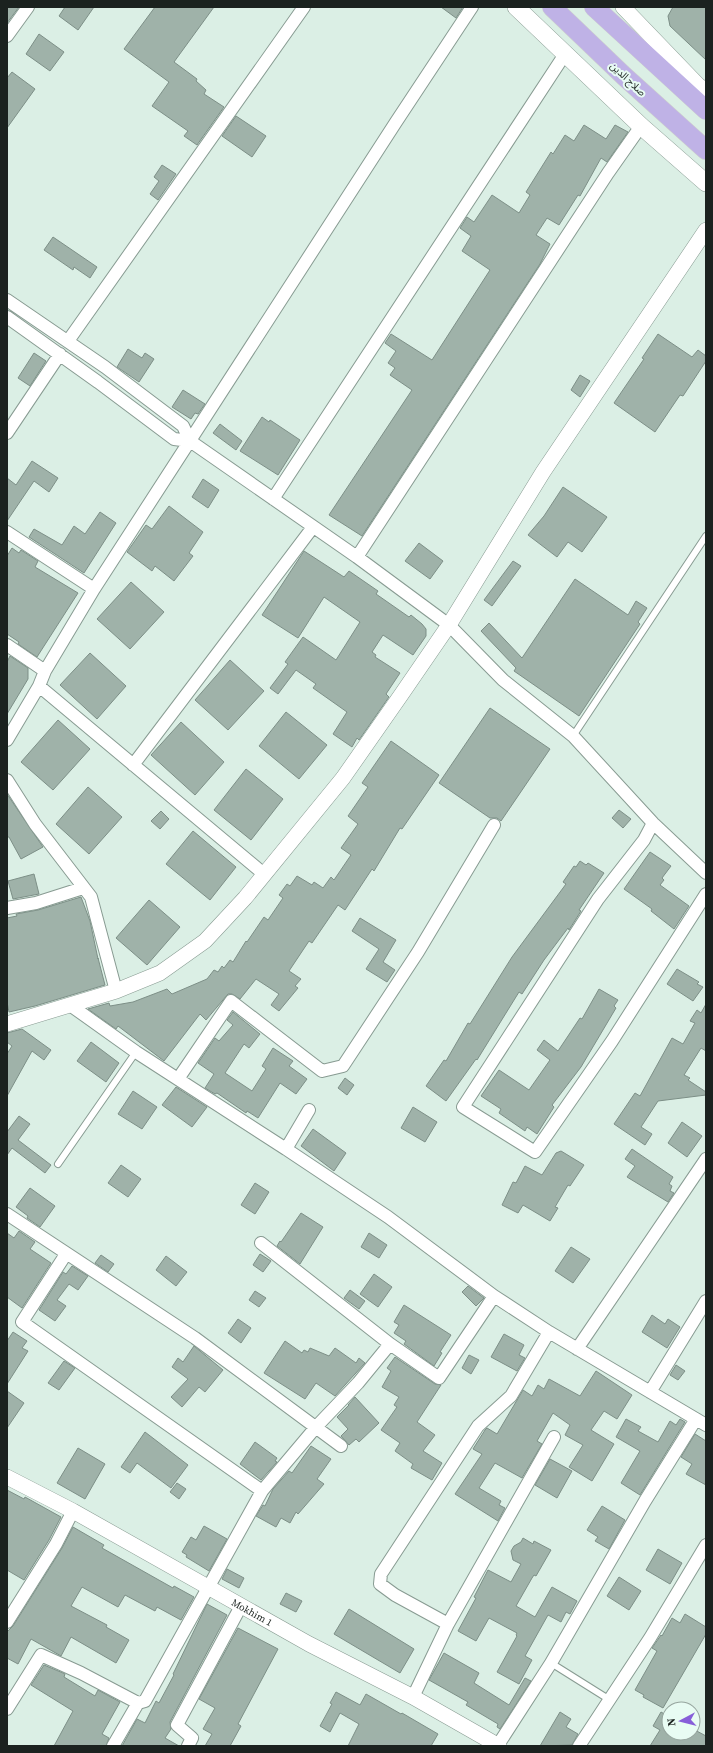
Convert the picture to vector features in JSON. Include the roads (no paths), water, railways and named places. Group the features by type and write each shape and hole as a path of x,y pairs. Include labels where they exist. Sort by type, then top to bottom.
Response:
{"highway":[{"name":"صلاح الدين","path":"552,7 624,76 706,150"},
{"path":"594,7 706,110"}],"main road":[{"path":"516,7 641,126 706,183"}],"street":[{"path":"7,36 28,7"},
{"path":"68,341 304,7"},
{"path":"7,740 39,686 45,671 94,589 370,161 472,7"},
{"path":"623,7 698,85 706,91"},
{"path":"273,499 566,54"},
{"path":"357,557 608,173 641,126"},
{"path":"7,1024 116,991 160,973 204,941 245,898 343,778 449,625 543,472 706,230"},
{"path":"7,300 105,367 183,426 190,441"},
{"path":"7,317 60,354 174,439 190,441 357,557 449,625 504,680 572,736 653,823 706,873"},
{"path":"7,433 60,354"},
{"path":"133,765 313,527"},
{"path":"7,532 94,589"},
{"path":"7,645 45,671"},
{"path":"39,686 264,874"},
{"path":"7,780 35,824 91,897 116,991"},
{"path":"653,823 644,840 598,899 463,1107 534,1152 612,1041 706,894"},
{"path":"178,1079 231,1001 322,1071 343,1066 418,952 494,825"},
{"path":"7,908 36,903 83,888"},
{"path":"70,1005 136,1052 388,1217 494,1296 549,1332 701,1422 645,1501 551,1663 499,1746"},
{"path":"286,1149 309,1110"},
{"path":"577,1349 706,1159"},
{"path":"7,1214 195,1338 341,1446"},
{"path":"261,1243 390,1344 439,1378 494,1296"},
{"path":"66,1254 22,1322 262,1491"},
{"path":"650,1392 706,1301"},
{"path":"448,1624 395,1595 380,1584 381,1574 478,1426 511,1396 549,1332"},
{"path":"7,1709 41,1655 81,1673 138,1703 145,1701 262,1491 316,1427 358,1382 390,1344"},
{"path":"413,1697 448,1624 554,1437"},
{"name":"Mokhim 1","path":"7,1477 73,1511 309,1644 413,1697 499,1746"},
{"path":"7,1622 56,1544 73,1511"},
{"path":"579,1746 610,1700 706,1545"},
{"path":"188,1746 192,1738 177,1725 242,1606"},
{"path":"113,1746 138,1703"}],"lane":[{"path":"572,736 706,536"},
{"path":"58,1164 136,1052"},
{"path":"551,1663 610,1700"}]}
